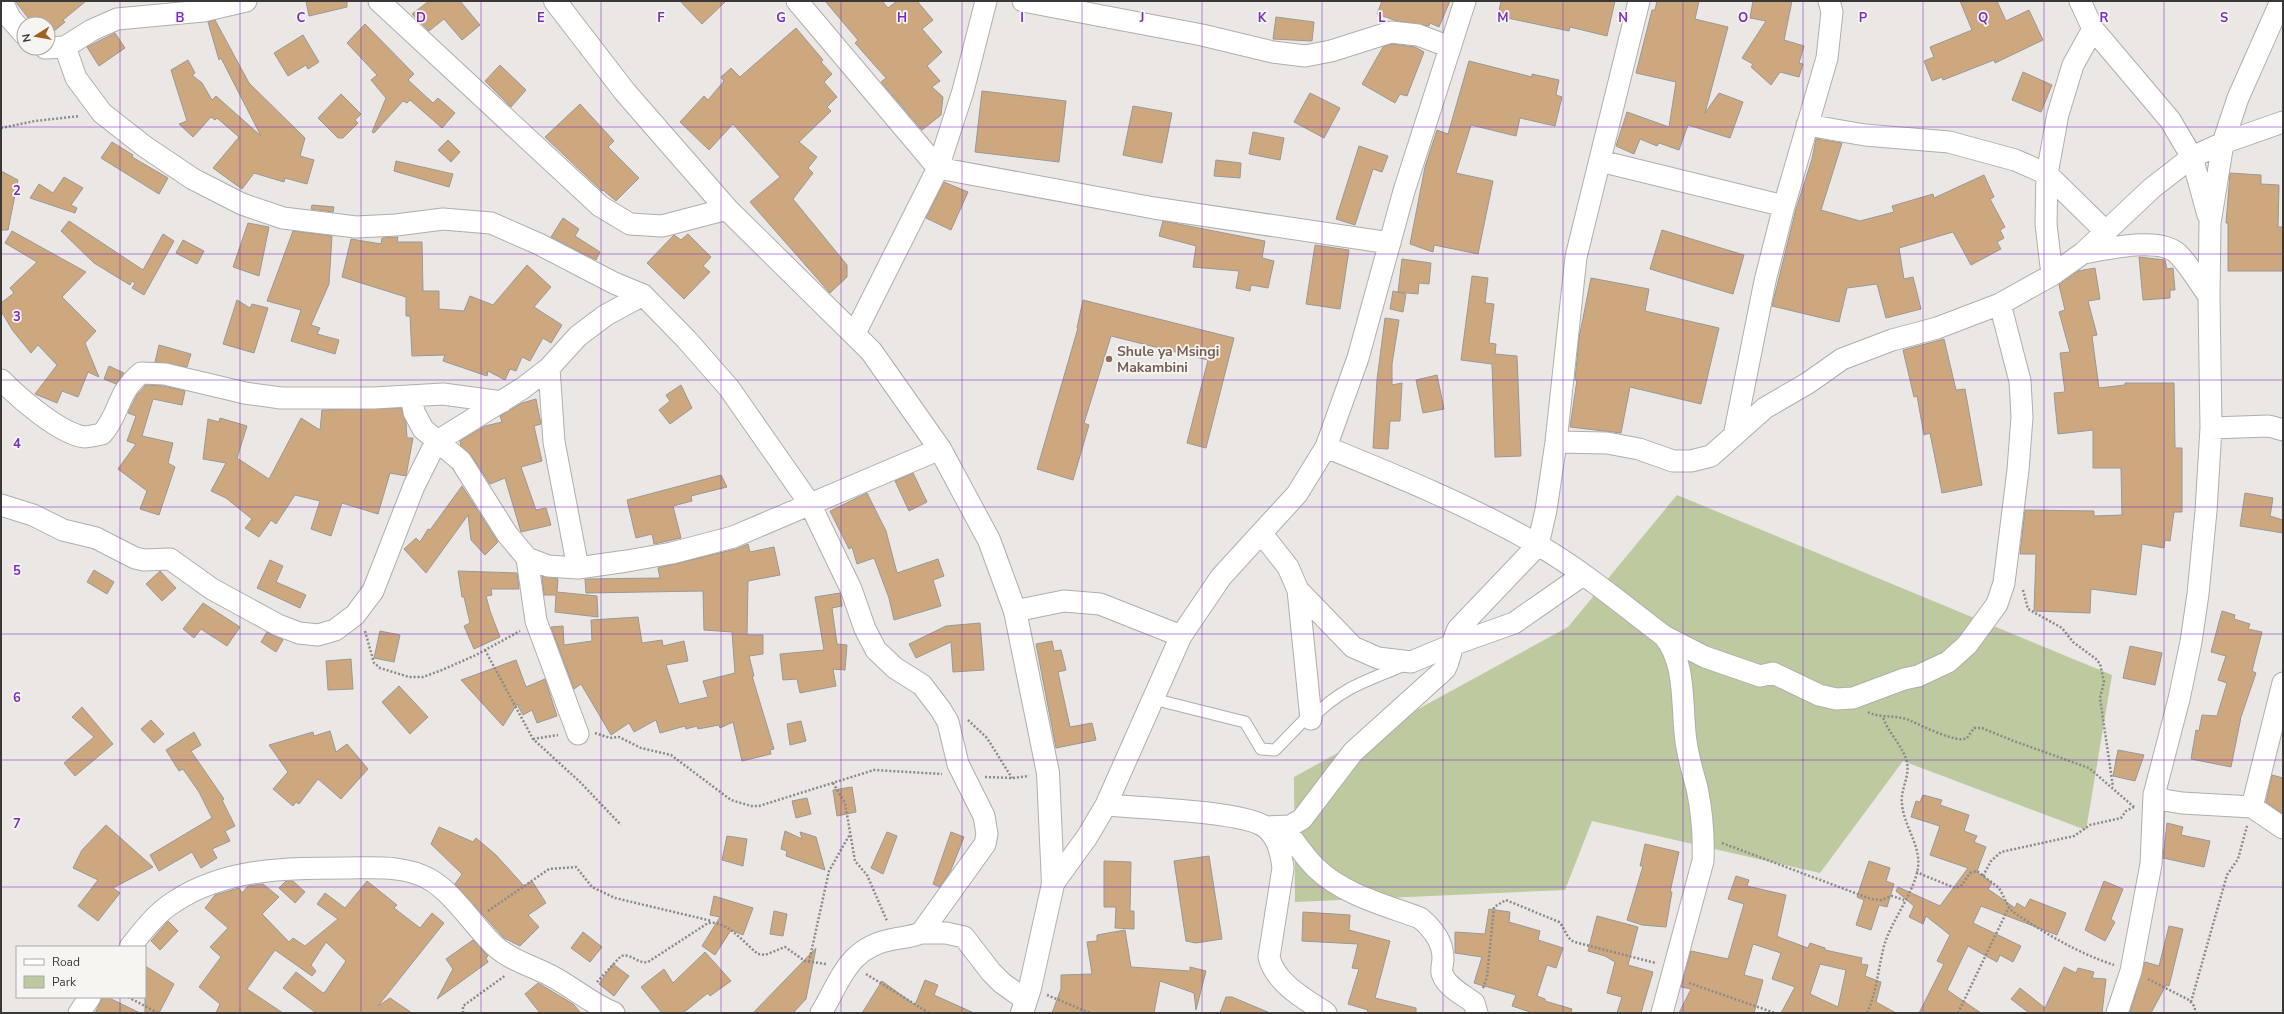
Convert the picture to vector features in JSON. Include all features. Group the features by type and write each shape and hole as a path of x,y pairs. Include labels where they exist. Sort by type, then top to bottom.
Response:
{"street":[{"path":"2,1 10,18 16,25"},
{"path":"56,47 66,47 92,30 117,19 203,11 246,1"},
{"path":"379,1 600,206 630,224 662,226 727,209"},
{"path":"797,1 938,168 1154,208 1390,243"},
{"path":"855,333 938,168 963,91 986,1"},
{"path":"1023,1 1202,35 1273,52 1305,56 1331,51 1391,32 1418,35 1450,47"},
{"path":"1053,884 1087,837 1106,805 1181,636 1221,578 1297,494 1326,447 1358,358 1390,243 1465,1"},
{"path":"1106,805 1242,817 1275,827 1296,824 1302,819 1352,752 1445,669 1450,661 1452,645 1458,629 1538,545 1546,510 1556,442 1576,257 1639,1"},
{"path":"1734,436 1765,281 1806,125 1827,58 1832,12 1830,1"},
{"path":"2080,1 2093,29 2170,120 2192,157 2210,223"},
{"path":"557,2 625,92 727,209 855,333 871,351 940,449 989,540 1015,611 1048,773 1053,884 1026,1000 1002,983 991,972 964,937 946,934 921,933 908,938 894,939 865,949 848,964 821,1013"},
{"path":"2117,1013 2131,971 2151,864 2154,795 2168,743 2191,642 2205,518 2211,428 2209,296 2210,223 2223,143 2238,98 2276,33 2275,3"},
{"path":"2052,275 2046,224 2047,174 2058,114 2073,65 2093,29"},
{"path":"66,47 76,78 102,113 144,146 193,179 242,204 283,218 356,227 396,226 443,219 491,223 538,244 614,283 643,295 686,339 729,388 810,504 851,589 865,629 876,650 895,668 922,685 941,710 951,730 958,764 984,816 987,834 985,844 921,933"},
{"path":"1556,442 1607,443 1639,450 1673,461 1691,461 1711,456 1765,408 1808,383 1842,359 1892,340 1937,328 2000,304 2052,275 2083,253 2152,188 2192,157 2223,143 2283,122"},
{"path":"1806,125 1865,135 1949,142 1989,152 2047,174 2105,232"},
{"path":"1600,161 1784,206"},
{"path":"2083,253 2123,247 2164,245 2178,253 2209,296"},
{"path":"1,505 34,515 62,530 96,538 135,558 144,560 170,559 212,588 246,608 278,625 299,633 318,635 336,630 356,616 373,591 414,486 436,442 502,402 548,368 578,336 606,315 643,295"},
{"path":"1326,447 1457,504 1538,545 1583,575 1664,636 1705,657 1760,676 1773,673 1825,698 1853,698 1904,679 1918,676 1948,662 1973,639 1997,604 2004,583 2010,546 2022,417 2020,381 2000,304"},
{"path":"548,368 554,442 578,568"},
{"path":"1,380 18,397 66,431 85,437 102,434 112,423 123,391 141,373 165,374 245,393 281,398 374,398 443,394 502,402"},
{"path":"411,396 414,412 423,428 436,442 448,448 461,461 507,534 527,558 548,566 578,568 672,553 733,537 940,449"},
{"path":"2211,428 2270,426 2283,430"},
{"path":"1262,534 1288,567 1298,590 1311,719"},
{"path":"527,558 536,621 578,734"},
{"path":"1298,590 1353,647 1378,658 1411,662 1452,645 1521,620 1583,575"},
{"path":"1015,611 1064,602 1100,604 1181,636"},
{"path":"1662,1013 1703,861 1703,832 1697,790 1686,742 1680,674 1675,652 1664,636"},
{"path":"2252,807 2283,683"},
{"path":"2154,795 2164,800 2182,803 2252,807 2283,828"},
{"path":"1275,827 1311,863 1332,880 1353,893 1420,918 1426,923 1432,930 1442,949 1442,973 1444,977 1452,987 1472,1005"},
{"path":"1275,827 1276,840 1281,854 1283,868 1269,957 1271,966 1282,980 1308,1001 1326,1013"},
{"path":"131,946 153,920 173,902 194,891 251,872 288,868 377,867 404,870 428,878 440,886 472,922 498,948 522,963 556,978 583,997 614,1013"},
{"path":"79,1013 89,998"}],"lane":[{"path":"1153,699 1245,722 1261,749 1266,751 1275,750 1309,715 1311,719 1328,701 1344,690 1411,662"}],"path":[{"path":"1,128 35,121 102,113"},
{"path":"2021,582 2028,608 2062,628 2073,642 2100,664 2104,682 2100,698 2114,788"},
{"path":"346,624 364,629 370,643 374,663 380,668 409,677 423,677 485,650 536,621"},
{"path":"485,650 533,739 580,782 621,824"},
{"path":"1853,698 1867,712 1883,717 1905,718 1958,740 1967,738 1974,728 1982,728 2089,768 2114,788 2153,825"},
{"path":"1867,1013 1878,981 1884,946 1916,872 1917,848 1906,826 1901,803 1907,776 1906,761 1888,732 1883,717"},
{"path":"533,739 600,733 610,738 620,737 642,748 671,755 731,800 751,806 759,806 882,769 1012,778 1048,773"},
{"path":"833,783 845,803 855,861 867,875 894,939"},
{"path":"1983,876 1990,861 2001,852 2074,836 2090,825 2121,818 2126,811 2134,807"},
{"path":"2191,1002 2227,875 2238,859 2252,807"},
{"path":"1703,832 1719,842 1871,899 1881,900 1892,896 1904,900"},
{"path":"809,962 829,871 850,834"},
{"path":"472,922 543,872 563,867 578,868 592,887 615,898 724,925 758,954 765,955 785,947 801,959 809,962 848,964 929,1013"},
{"path":"1916,872 1955,888 1962,885 1972,872 1977,871 2003,892 2009,907 2016,914 2059,942 2085,955 2131,971 2191,1002 2196,1013"},
{"path":"1472,1005 1479,991 1486,982 1494,907 1506,900 1559,922 1564,927 1566,935 1574,942 1673,972 1775,1013"},
{"path":"1958,1013 2009,907"},
{"path":"583,997 621,956 630,955 640,962 648,962 708,923 714,922"},
{"path":"462,1013 463,1006 522,963"},
{"path":"130,998 158,1013"},
{"path":"1026,1000 1090,1013"}],"green space":[{"path":"1677,495 2112,675 2086,830 1903,761 1820,873 1592,821 1565,890 1295,902 1294,777 1568,627"}],"building":[{"path":"15,1 86,1 63,20 65,22 56,29 56,16 27,16"},
{"path":"306,1 347,1 347,7 309,16"},
{"path":"429,1 460,1 480,25 462,40 444,19 429,31 412,14"},
{"path":"680,1 726,1 702,24"},
{"path":"825,1 882,1 888,8 897,1 917,1 933,20 922,29 942,52 927,66 940,81 932,87 943,97 941,115 922,130 881,82 886,78 855,43 858,40"},
{"path":"1382,1 1450,1 1439,27 1430,23 1429,26 1397,21 1377,14"},
{"path":"1501,1 1615,1 1607,36 1570,27 1569,31 1498,16"},
{"path":"1657,1 1699,1 1695,19 1728,27 1705,113 1719,93 1743,102 1730,138 1688,125 1679,150 1659,143 1657,146 1640,139 1634,154 1616,146 1627,112 1669,127 1676,82 1636,73 1652,10 1655,10"},
{"path":"1753,1 1792,1 1784,40 1804,46 1799,63 1803,64 1799,77 1780,72 1771,85 1751,67 1753,64 1742,58 1766,21 1750,18"},
{"path":"1960,1 1997,1 2006,21 2029,10 2043,40 1995,63 1994,60 1943,80 1942,77 1932,81 1924,61 1934,57 1930,47 1972,30"},
{"path":"1276,17 1314,22 1312,41 1273,39"},
{"path":"215,20 249,83 305,138 300,156 314,160 307,184 285,178 284,182 254,173 242,189 213,168 239,137 217,118 215,120 211,117 193,137 179,124 187,121 171,70 188,60 195,73 192,75 202,83 212,100 216,96 261,136 221,58 219,60 208,22"},
{"path":"365,24 414,74 408,80 433,103 438,98 455,113 442,128 410,100 407,103 403,101 374,133 372,132 386,98 371,80 377,75 347,43"},
{"path":"796,28 823,60 821,62 832,74 824,82 837,97 827,107 831,111 799,142 817,157 808,168 813,173 793,199 847,265 847,277 830,293 750,202 780,177 733,124 709,150 680,122 704,96 708,100 724,81 721,77 731,68 740,77"},
{"path":"115,33 125,48 99,66 87,47"},
{"path":"303,35 319,62 308,69 306,65 288,76 274,53"},
{"path":"1392,44 1415,47 1424,52 1407,96 1400,94 1395,103 1362,84 1383,47"},
{"path":"1469,61 1532,77 1532,74 1559,80 1556,95 1562,97 1555,126 1520,118 1516,136 1471,125 1456,173 1493,181 1478,254 1434,245 1433,252 1410,244 1425,167 1437,130 1448,134"},
{"path":"500,65 526,90 511,107 485,81"},
{"path":"2023,72 2052,85 2041,112 2012,100"},
{"path":"982,91 1066,101 1059,162 975,152"},
{"path":"1310,93 1340,108 1324,138 1294,122"},
{"path":"341,94 361,114 355,120 358,123 343,138 338,138 318,118"},
{"path":"580,104 614,141 608,147 639,178 616,201 603,190 602,191 545,137"},
{"path":"1133,106 1172,113 1162,163 1123,155"},
{"path":"1253,132 1284,138 1280,160 1249,154"},
{"path":"1816,139 1842,143 1821,210 1860,221 1894,212 1892,206 1933,194 1934,198 1984,175 1994,197 1990,199 2005,227 2000,230 2004,238 1997,242 2001,249 1971,265 1953,232 1899,248 1904,279 1913,277 1921,309 1886,318 1877,284 1847,288 1839,322 1772,306 1796,209 1812,159"},
{"path":"448,140 460,152 451,162 438,150"},
{"path":"112,142 133,155 132,157 168,178 159,194 101,158"},
{"path":"1359,146 1388,156 1382,172 1373,169 1355,225 1336,219"},
{"path":"1216,160 1241,163 1240,178 1214,176"},
{"path":"396,161 453,174 449,187 394,171"},
{"path":"1,171 18,180 8,230 1,230"},
{"path":"2230,173 2261,175 2261,184 2279,185 2278,227 2283,227 2283,271 2228,271 2228,223 2226,223"},
{"path":"64,177 83,188 71,205 77,208 75,213 30,198 39,184 53,193"},
{"path":"944,182 968,192 951,230 926,218"},
{"path":"312,205 334,207 333,212 311,209"},
{"path":"563,218 579,229 575,236 600,252 596,260 551,237"},
{"path":"69,221 143,270 163,234 174,241 144,295 132,288 135,283 132,281 130,285 94,263 61,231"},
{"path":"1163,221 1265,241 1262,258 1274,261 1268,288 1251,285 1250,291 1236,288 1239,271 1193,267 1196,246 1159,236"},
{"path":"248,223 269,227 259,276 233,267"},
{"path":"1662,230 1744,255 1733,294 1650,269"},
{"path":"12,231 86,272 62,297 96,331 85,343 99,377 88,372 78,397 62,391 57,403 35,394 57,365 38,345 31,353 13,331 1,311 1,303 14,293 10,288 37,262 5,243"},
{"path":"293,231 332,236 329,284 311,325 320,328 317,334 339,340 335,354 291,341 301,310 267,301"},
{"path":"688,234 711,257 703,266 710,272 684,299 647,263 674,235 681,240"},
{"path":"398,237 397,242 422,242 423,291 439,291 439,309 464,311 470,296 493,305 527,265 551,287 534,307 562,325 551,343 543,338 530,361 522,357 516,371 510,369 505,380 488,371 487,376 443,361 445,355 412,356 410,316 406,316 406,297 342,277 351,239 381,244 382,238"},
{"path":"183,240 204,251 197,264 176,253"},
{"path":"1315,245 1349,250 1340,309 1306,304"},
{"path":"2139,257 2165,260 2167,269 2173,268 2175,290 2170,290 2170,298 2143,300"},
{"path":"1402,259 1431,263 1429,284 1419,283 1418,294 1398,292"},
{"path":"2095,268 2100,299 2088,301 2097,335 2092,336 2099,388 2125,385 2125,383 2174,383 2175,448 2182,448 2182,512 2174,512 2170,541 2165,540 2164,548 2142,544 2136,595 2091,589 2090,613 2034,611 2036,554 2020,554 2025,510 2094,511 2094,516 2122,515 2121,468 2093,468 2093,430 2058,434 2054,393 2065,392 2060,353 2070,352 2059,312 2065,310 2059,285 2078,271"},
{"path":"1472,276 1488,278 1485,303 1494,304 1489,343 1496,344 1495,354 1517,356 1521,456 1495,457 1492,364 1461,360"},
{"path":"1591,278 1649,289 1645,311 1719,328 1701,404 1630,387 1621,433 1570,427 1577,380 1575,380 1579,338"},
{"path":"1393,291 1406,294 1403,312 1390,309"},
{"path":"237,300 250,308 252,304 268,308 254,353 223,344"},
{"path":"1083,300 1234,338 1206,448 1187,443 1208,360 1111,336 1084,423 1089,425 1073,480 1037,469 1078,328"},
{"path":"1385,318 1399,320 1392,364 1392,385 1402,383 1400,421 1390,421 1388,449 1373,448 1377,380"},
{"path":"1944,339 1956,390 1965,389 1982,485 1942,493 1930,433 1924,435 1917,396 1914,397 1903,350"},
{"path":"159,345 191,354 187,367 155,362"},
{"path":"109,366 124,373 116,384 104,379"},
{"path":"1437,375 1444,409 1423,413 1416,380"},
{"path":"146,385 163,386 185,391 182,405 153,399 142,436 173,443 168,463 175,467 159,515 140,509 147,491 118,469 136,444 127,441 136,416 128,413 137,395"},
{"path":"681,385 692,408 670,424 659,410 670,401 666,395"},
{"path":"536,399 541,424 534,426 542,461 521,467 536,510 546,508 551,525 521,532 505,478 490,484 471,455 461,446 460,441 485,426 502,422 500,416 522,403"},
{"path":"401,408 406,423 407,438 413,438 406,476 390,473 378,514 342,503 331,536 311,529 320,501 295,495 276,524 271,520 259,537 245,528 252,519 226,498 211,491 226,463 203,459 208,419 219,422 220,418 247,426 237,458 269,479 301,418 320,430 322,410"},
{"path":"913,473 927,502 909,511 895,481"},
{"path":"721,475 727,487 691,496 692,501 673,506 681,538 654,544 652,534 636,538 627,500"},
{"path":"462,486 498,542 485,555 471,540 468,515 426,573 404,549 416,538 420,542 428,529 430,530"},
{"path":"867,493 886,531 897,573 938,559 944,576 933,580 941,606 894,620 889,598 874,558 857,564 852,547 849,549 830,511"},
{"path":"2245,493 2273,498 2270,516 2283,520 2283,533 2240,526"},
{"path":"748,544 750,552 774,547 780,575 748,581 747,635 763,635 763,654 749,656 754,676 752,676 774,749 770,750 771,754 742,761 733,722 720,728 719,725 698,729 697,726 686,729 685,726 660,733 656,720 634,732 629,723 611,735 581,684 574,689 551,627 563,626 564,645 592,641 591,620 638,617 642,643 662,640 663,646 684,641 688,661 666,665 679,704 708,697 703,681 735,673 732,632 704,630 703,591 586,593 585,579 660,578 658,568 736,549"},
{"path":"270,560 283,566 276,582 306,595 300,608 257,588"},
{"path":"94,570 114,582 107,594 87,582"},
{"path":"160,571 176,588 162,601 146,584"},
{"path":"458,571 517,573 519,589 491,589 492,595 486,596 500,637 474,649 464,626 470,623 464,597 462,597"},
{"path":"542,576 558,579 557,592 597,596 598,617 555,612 556,595 544,595"},
{"path":"840,593 842,606 832,608 837,644 847,645 845,670 833,669 836,686 800,693 797,679 783,680 780,654 824,650 815,597"},
{"path":"203,603 240,627 227,646 201,629 194,638 183,629"},
{"path":"2222,611 2235,615 2234,619 2250,624 2248,629 2262,632 2252,671 2256,673 2241,717 2231,767 2191,759 2196,730 2199,731 2202,715 2217,716 2227,683 2218,680 2226,656 2211,652"},
{"path":"980,623 984,670 953,672 951,642 916,658 909,644 946,626"},
{"path":"380,631 400,635 394,662 374,658"},
{"path":"267,632 283,640 276,652 261,642"},
{"path":"1052,641 1054,651 1061,650 1066,670 1058,672 1070,727 1092,723 1096,740 1056,748 1036,644"},
{"path":"2130,646 2162,653 2155,685 2123,678"},
{"path":"351,659 353,689 328,690 326,661"},
{"path":"516,660 526,687 545,679 557,716 537,723 532,710 523,715 517,704 503,726 461,680"},
{"path":"399,686 428,717 410,734 382,702"},
{"path":"82,707 113,744 75,776 64,763 94,737 72,717"},
{"path":"151,720 164,734 154,743 141,729"},
{"path":"801,721 806,741 790,745 787,724"},
{"path":"330,731 336,752 347,744 368,769 341,799 318,779 299,804 296,802 293,806 273,789 288,772 269,745 313,732 314,736"},
{"path":"194,732 201,745 191,751 224,799 222,800 235,826 225,831 230,841 212,849 217,858 201,868 192,852 159,871 150,855 212,818 199,792 183,769 179,771 166,750"},
{"path":"2118,750 2144,755 2135,781 2113,776"},
{"path":"2272,775 2283,778 2283,814 2266,802"},
{"path":"852,787 856,812 837,816 833,790"},
{"path":"1923,795 1942,800 1940,805 1969,815 1964,831 1977,836 1974,842 1986,847 1977,871 1974,870 1992,883 1988,889 2015,908 2017,903 2025,908 2030,899 2066,913 2057,935 1981,906 1973,923 2021,946 2013,962 2000,955 1997,962 1968,946 1947,990 1981,1013 1919,1013 1944,964 1937,961 1950,935 1926,916 1923,924 1909,917 1914,906 1896,891 1898,887 1940,906 1968,868 1930,855 1940,826 1911,817 1916,801 1920,802"},
{"path":"807,798 811,814 796,818 792,801"},
{"path":"2167,823 2183,827 2181,835 2210,841 2204,867 2163,858"},
{"path":"106,825 153,867 113,888 120,893 98,921 78,906 98,880 73,868 82,850"},
{"path":"439,827 473,842 476,838 496,855 524,886 532,881 546,903 528,915 539,927 520,946 504,938 455,884 462,874 431,844"},
{"path":"785,831 802,839 800,832 816,837 825,870 786,856 787,851 781,849"},
{"path":"887,832 897,836 883,874 871,868"},
{"path":"951,832 964,837 951,870 940,887 933,884"},
{"path":"727,836 747,839 743,866 722,860"},
{"path":"1645,844 1679,852 1670,892 1672,892 1666,927 1642,925 1627,920 1643,866 1640,866"},
{"path":"1209,856 1222,939 1196,943 1186,941 1174,861"},
{"path":"1104,861 1131,862 1130,911 1134,911 1134,929 1115,928 1116,907 1104,907"},
{"path":"1869,861 1890,868 1886,881 1894,884 1887,907 1879,905 1871,930 1856,925 1864,900 1857,897"},
{"path":"1736,876 1749,880 1747,886 1786,895 1777,936 1808,948 1810,943 1825,948 1825,950 1862,958 1861,964 1868,965 1865,976 1881,982 1876,1002 1896,1013 1781,1013 1795,987 1772,979 1781,953 1753,944 1744,975 1763,980 1754,1013 1679,1013 1691,989 1681,987 1691,951 1728,959 1744,904 1728,899","holes":["1820,964 1846,970 1838,1007 1810,994"]},
{"path":"286,881 293,881 305,892 295,903 279,888"},
{"path":"367,881 397,905 394,908 420,928 432,913 444,923 378,1006 390,998 412,1013 316,1013 283,988 296,972 323,993 325,992 346,961 326,942 311,965 316,971 312,976 275,950 247,989 283,1013 216,1013 220,1004 199,987 221,957 210,947 228,928 205,908 215,895 239,888 242,893 248,886 263,884 279,897 262,914 289,942 293,938 305,946 338,919 317,904 325,893 345,908"},
{"path":"2104,881 2123,889 2111,919 2115,922 2105,941 2085,930"},
{"path":"714,896 753,908 743,935 731,930 715,955 702,946 720,917 710,915"},
{"path":"1489,909 1510,912 1509,922 1540,931 1538,940 1563,948 1556,968 1547,965 1537,996 1545,999 1545,1001 1572,1009 1571,1013 1533,1013 1512,1006 1516,995 1474,983 1482,957 1455,953 1455,932 1485,934"},
{"path":"774,911 787,914 783,936 770,934"},
{"path":"1303,912 1350,915 1349,930 1390,941 1375,998 1416,1008 1416,1013 1367,1013 1368,1010 1348,1004 1359,969 1352,968 1358,944 1302,941"},
{"path":"1597,916 1638,927 1628,965 1653,972 1641,1013 1617,1013 1622,997 1607,993 1615,962 1605,956 1588,951"},
{"path":"168,921 178,931 160,950 151,941"},
{"path":"2169,926 2183,929 2169,986 2166,985 2151,1013 2130,1013 2145,962 2159,966"},
{"path":"1125,930 1131,967 1190,971 1190,967 1206,971 1196,1010 1194,993 1160,981 1154,1013 1052,1013 1061,989 1061,975 1092,974 1087,942 1097,941 1097,935"},
{"path":"583,932 602,947 590,962 571,948"},
{"path":"473,940 488,956 486,958 488,962 437,999 453,969 446,959"},
{"path":"816,948 806,999 793,1013 753,1013"},
{"path":"705,952 731,981 710,996 708,993 683,1013 662,1013 641,987 664,969 673,983"},
{"path":"613,964 629,976 614,996 599,984"},
{"path":"146,967 174,984 159,1013 145,1013"},
{"path":"2064,967 2076,973 2078,968 2094,972 2092,978 2106,979 2102,1013 2029,1013 2011,999 2020,988 2045,1008"},
{"path":"925,980 938,985 934,995 974,1013 862,1013 882,981 915,1005"},
{"path":"538,983 573,1004 581,1013 540,1013 525,994"},
{"path":"1226,997 1232,997 1270,1013 1220,1013"},
{"path":"102,998 109,998 140,1013 95,1013"}],"place":[{"name":"Shule ya Msingi Makambini","path":"1109,359"}]}
